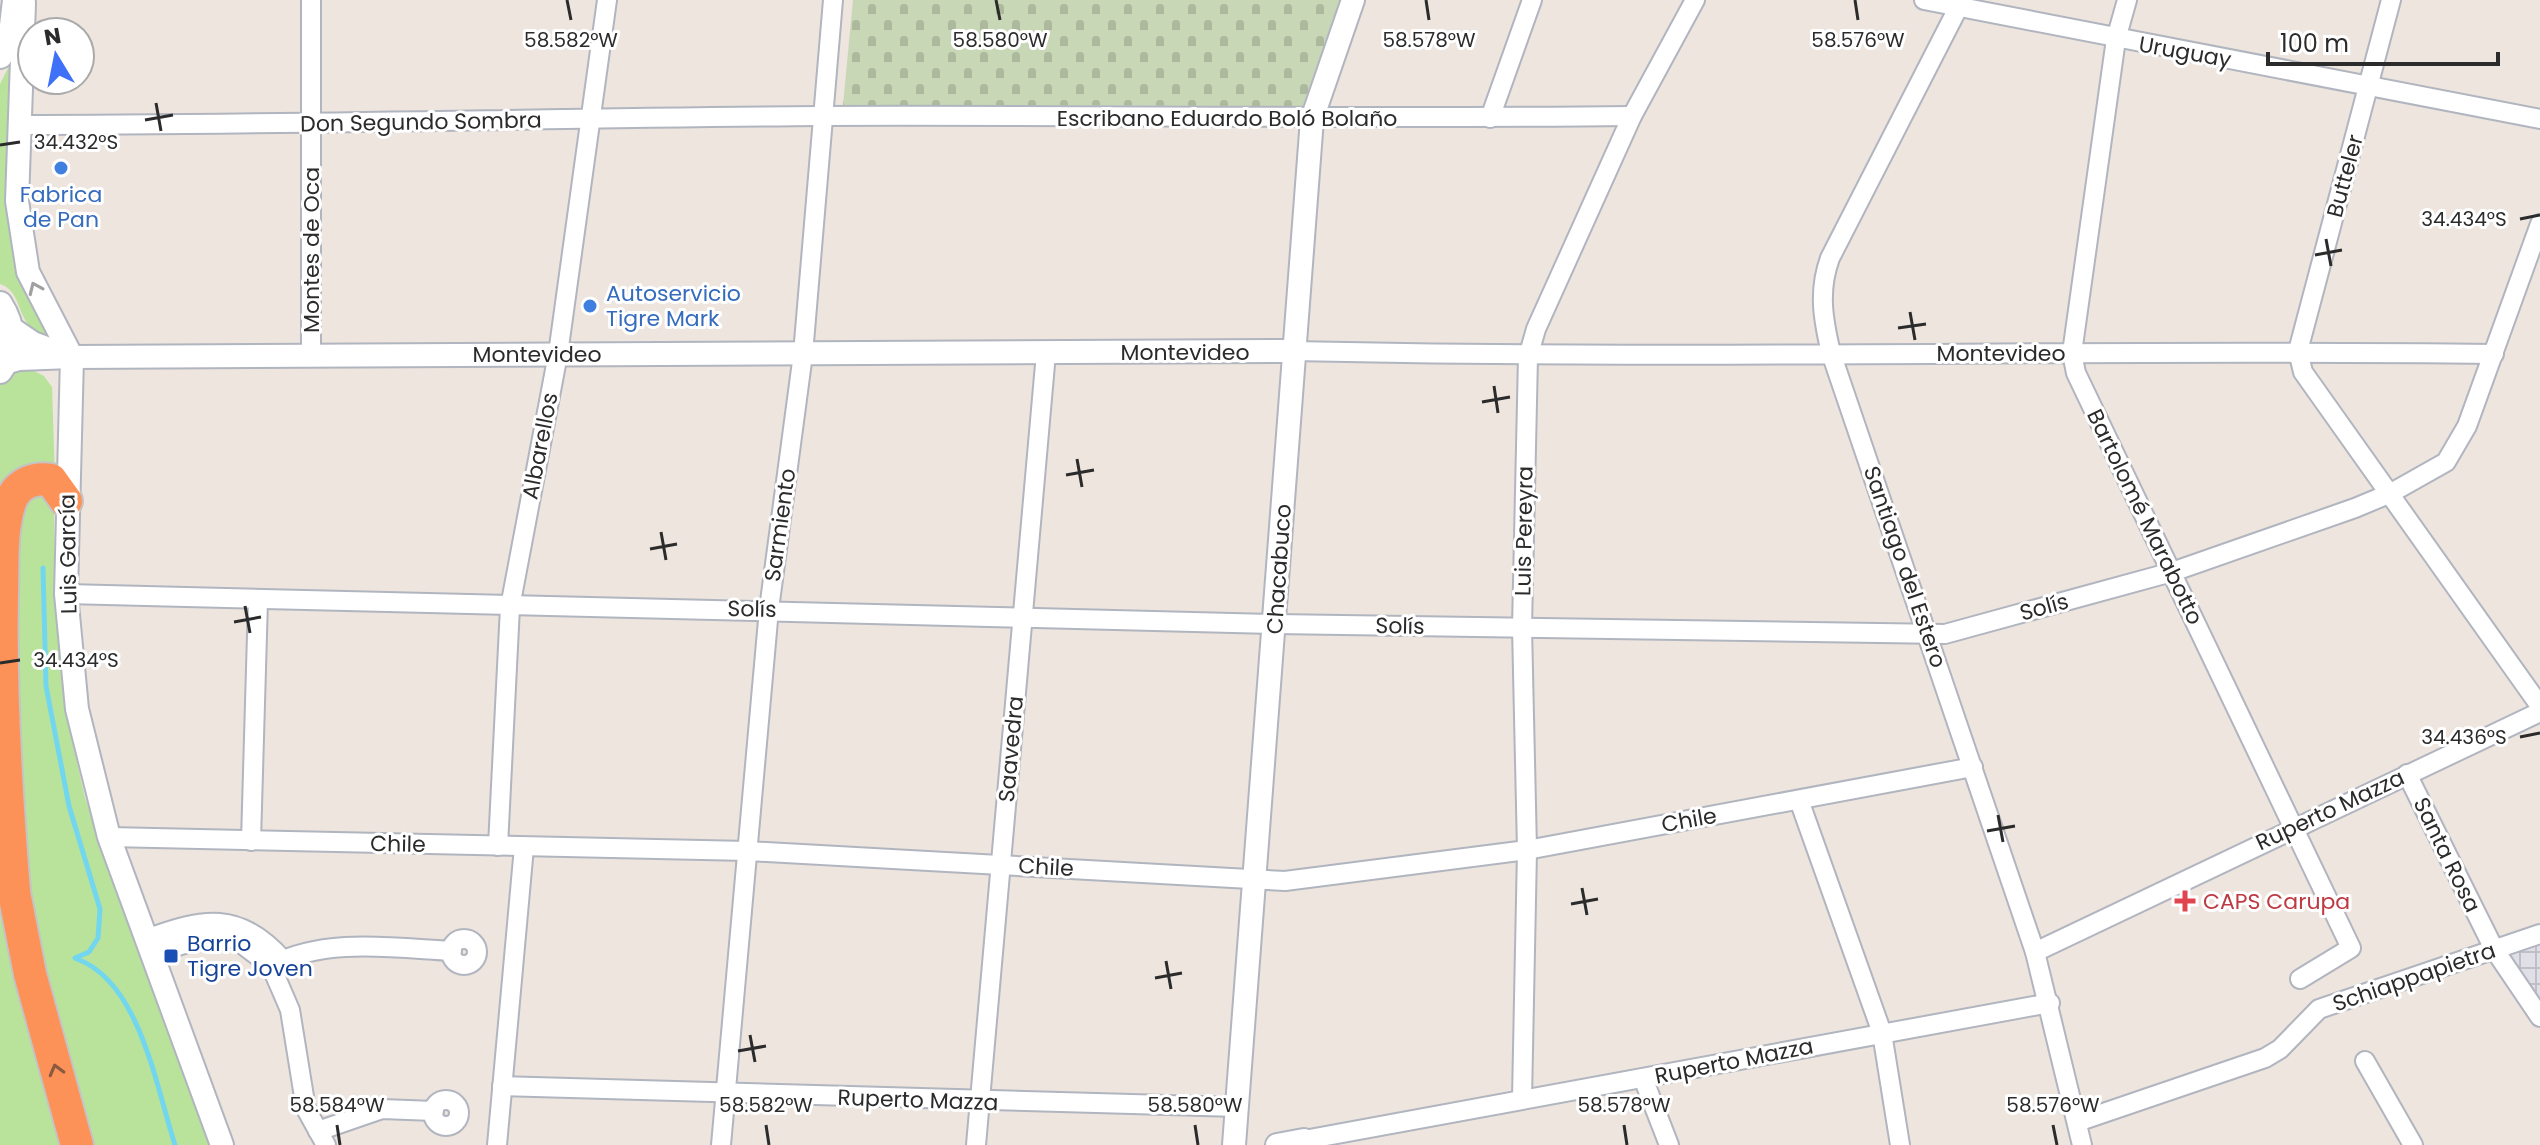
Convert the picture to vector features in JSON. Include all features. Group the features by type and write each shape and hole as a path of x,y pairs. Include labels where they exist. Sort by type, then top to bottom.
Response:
{"highway":[{"path":"14,891 1,663 3,547 10,501 26,483 36,479 51,480 66,501"},
{"path":"0,824 30,974 77,1145"}],"main road":[{"path":"0,56 12,26 15,0"},
{"path":"0,304 11,328 3,367"}],"street":[{"path":"24,0 17,201 28,272 72,357"},
{"name":"Montes de Oca","path":"311,0 311,357"},
{"name":"Albarellos","path":"498,846 510,607 558,354 607,0"},
{"name":"Sarmiento","path":"721,1145 769,609 803,354 833,0"},
{"name":"Chacabuco","path":"1234,1145 1312,119 1353,0"},
{"path":"1490,118 1532,0"},
{"name":"Luis Pereyra","path":"1522,1099 1527,850 1522,627 1528,357 1536,329 1632,116 1695,0"},
{"name":"Uruguay","path":"1924,0 2540,119"},
{"name":"Bartolomé Marabotto","path":"2127,0 2116,39 2072,353 2076,373 2351,948 2300,979"},
{"name":"Butteler","path":"2298,351 2391,0"},
{"name":"Santiago del Estero","path":"1958,8 1830,258 1822,295 1831,353 2035,952 2050,1003 2082,1145"},
{"name":"Don Segundo Sombra","path":"18,125 311,125 823,116"},
{"name":"Escribano Eduardo Boló Bolaño","path":"823,116 1312,119 1632,116"},
{"name":"Solís","path":"66,594 510,607 769,609 1275,624 1945,634 2172,572 2391,493 2446,462 2467,426 2540,224"},
{"name":"Montevideo","path":"11,328 46,349 72,357"},
{"name":"Montevideo","path":"3,367 36,357 558,354 1292,351 1528,357 2298,351 2494,354"},
{"path":"2298,351 2303,372 2540,706"},
{"name":"Saavedra","path":"976,1145 1046,353"},
{"path":"36,357 53,367 69,399"},
{"name":"Luis García","path":"72,357 66,594 77,709 109,837 222,1145"},
{"path":"251,841 258,600"},
{"name":"Ruperto Mazza","path":"2035,952 2540,712"},
{"name":"Chile","path":"109,837 748,851 1285,881 1527,850 1973,767"},
{"name":"Santa Rosa","path":"2407,774 2494,949 2540,1017"},
{"path":"1799,800 1882,1033 1900,1145"},
{"path":"497,1145 524,847"},
{"path":"149,946 217,934 234,938 277,963 290,1010 300,1090 322,1138 382,1109 434,1111"},
{"name":"Schiappapietra","path":"2077,1122 2265,1058 2280,1049 2319,1009 2540,934"},
{"path":"277,963 331,949 364,947 452,951"},
{"name":"Ruperto Mazza","path":"1277,1145 2050,1003"},
{"path":"2365,1061 2413,1145"},
{"path":"1643,1078 1669,1145"},
{"name":"Ruperto Mazza","path":"502,1086 1238,1107"}],"shaded area":[{"path":"2540,942 2540,999 2507,951"}],"green space":[{"path":"853,0 1340,0 1303,106 843,105"},
{"path":"14,56 10,203 49,333 45,336 28,325 13,294 0,284 0,84"},
{"path":"30,369 44,376 52,387 55,479 0,515 0,383 16,371"},
{"path":"36,486 54,507 55,600 65,709 85,798 212,1145 91,1145 74,1089 34,918 13,743 11,639 17,502"},
{"path":"0,902 62,1145 0,1145"}],"waterway":[{"path":"43,568 46,686 69,806 100,909 98,938 89,952 75,958"},
{"path":"77,959 99,971 131,1013 152,1067 175,1145"}],"place":[{"name":"Fabrica de Pan","path":"61,168"},
{"name":"Autoservicio Tigre Mark","path":"590,306"},
{"name":"CAPS Carupa","path":"2185,901"},
{"name":"Barrio Tigre Joven","path":"171,956"}]}
